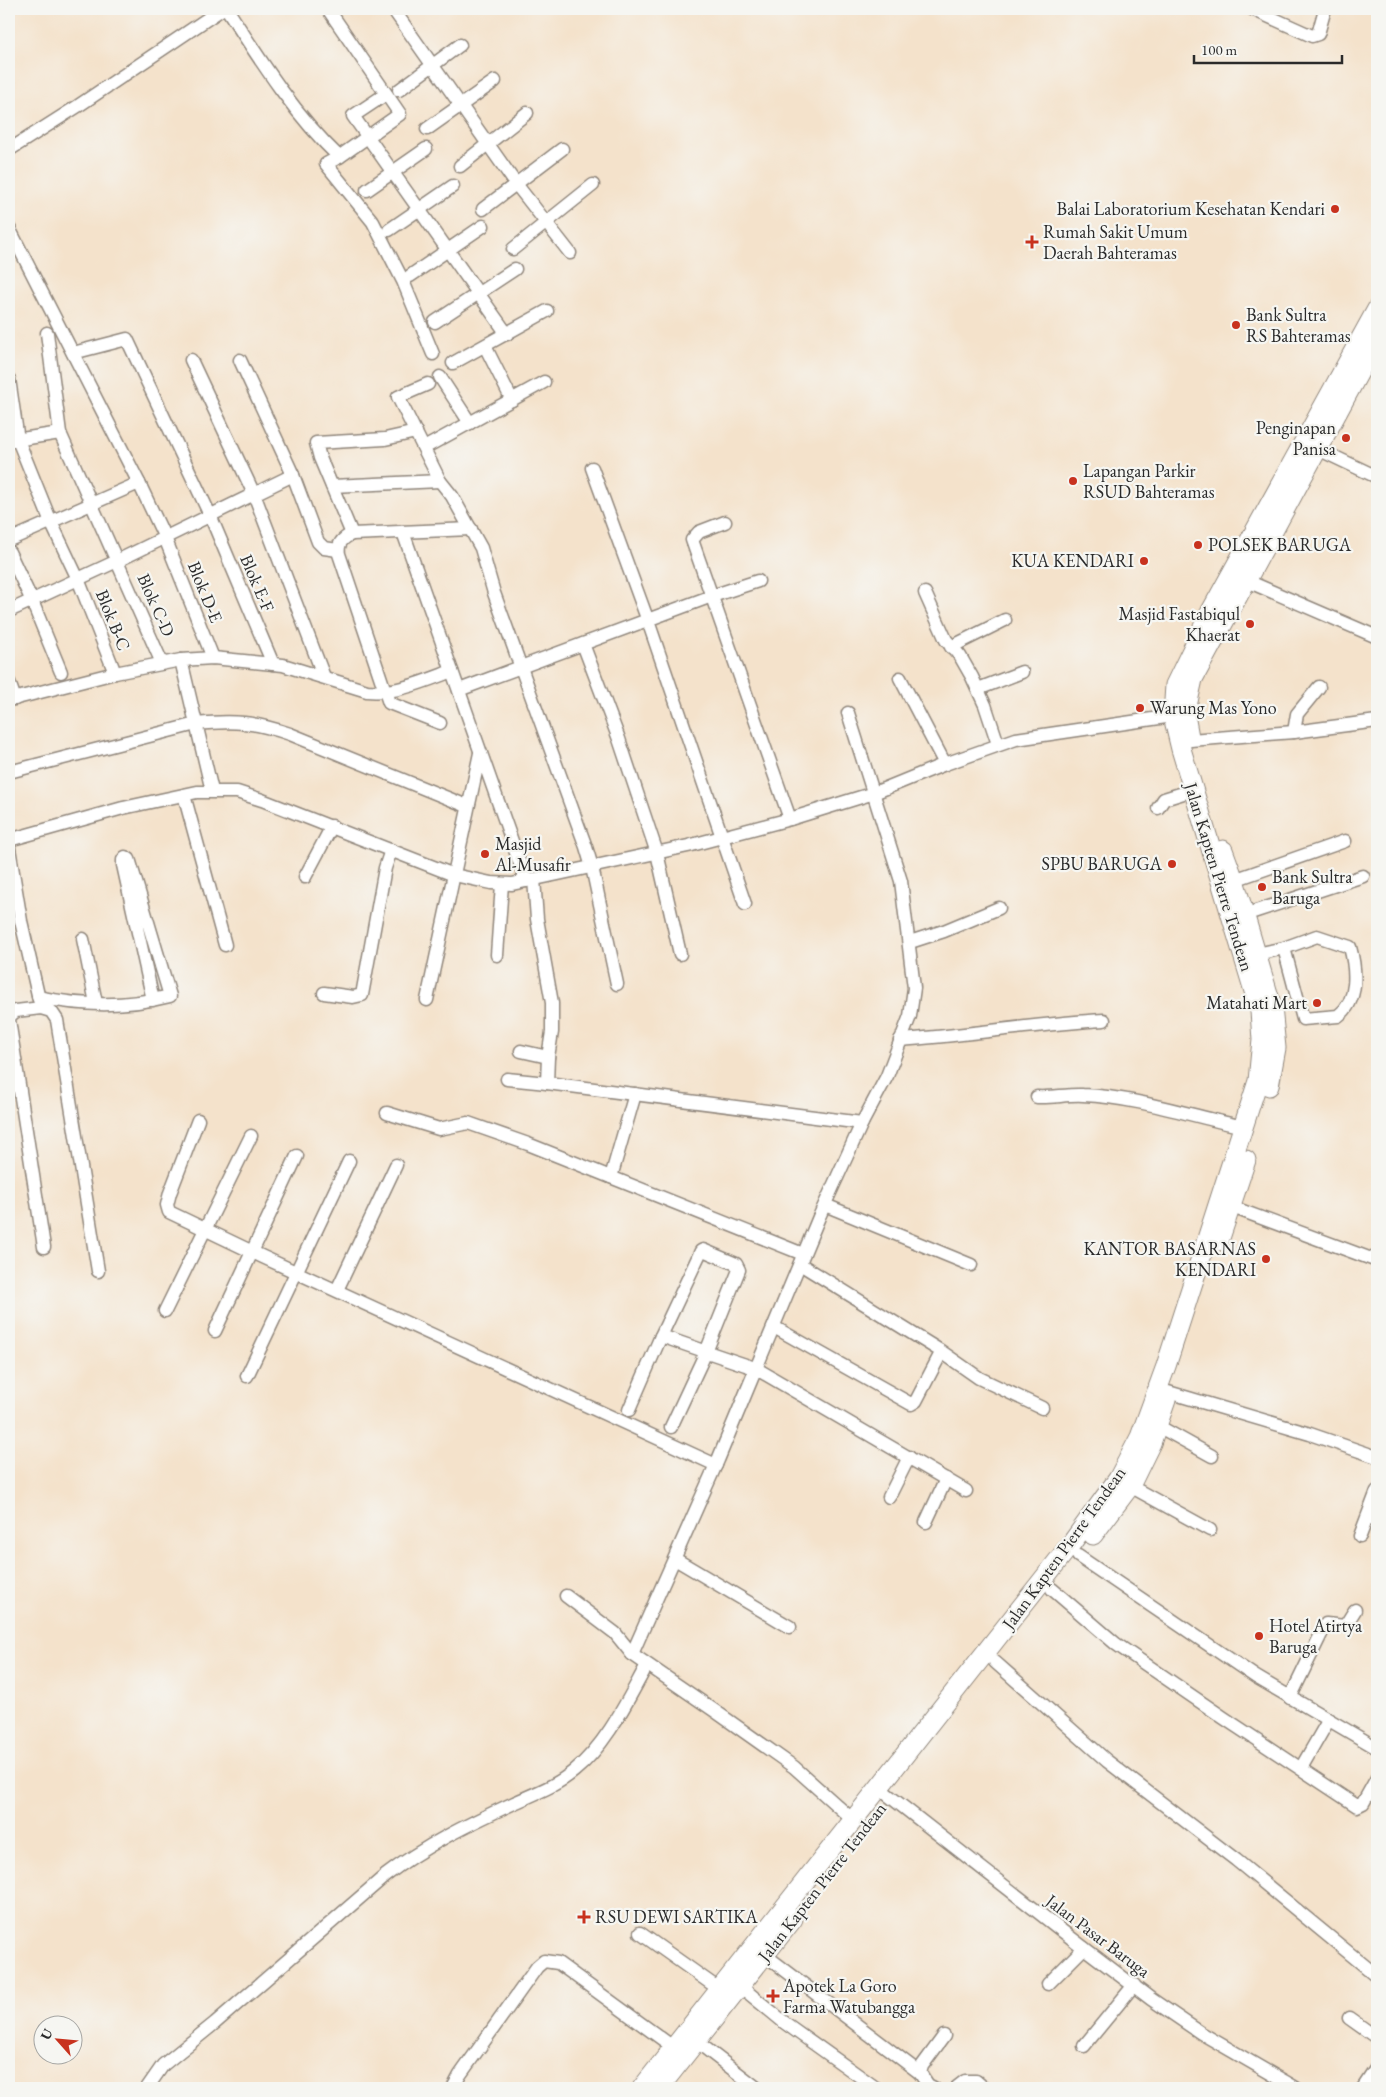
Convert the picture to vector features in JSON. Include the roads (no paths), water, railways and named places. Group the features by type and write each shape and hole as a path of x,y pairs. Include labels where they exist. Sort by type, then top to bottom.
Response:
{"highway":[{"name":"Jalan Kapten Pierre Tendean","path":"642,2088 853,1820 884,1792 995,1662 1078,1556 1130,1486 1158,1426 1258,1081 1262,1040 1260,1012 1185,715 1193,678 1245,580 1277,506 1377,309"},
{"name":"Jalan Kapten Pierre Tendean","path":"659,2088 765,1955 884,1792 1071,1544 1118,1479 1140,1437 1204,1266 1232,1207 1268,1090 1276,1048 1272,1006 1234,880 1220,858 1193,790 1173,716 1175,684 1210,611 1277,506 1318,449 1376,345"}],"street":[{"path":"9,150 222,9"},
{"path":"227,9 294,107 320,139 339,157"},
{"path":"328,9 400,114 326,164 373,222 403,281 433,354"},
{"path":"393,9 516,184 570,254"},
{"path":"1252,9 1312,36 1318,34 1320,30 1325,9"},
{"path":"399,90 460,46"},
{"path":"428,129 495,81"},
{"path":"386,94 353,116 507,334"},
{"path":"460,166 526,113"},
{"path":"367,190 426,149"},
{"path":"483,209 562,149"},
{"path":"513,249 592,185"},
{"path":"388,230 453,186"},
{"path":"410,276 483,226"},
{"name":"Blok D-E","path":"9,228 139,483 165,538 214,658"},
{"path":"435,322 515,269"},
{"path":"453,363 547,312"},
{"name":"Blok C-D","path":"47,334 60,433 162,664"},
{"name":"Blok E-F","path":"72,352 127,339 210,515 272,664"},
{"path":"485,346 512,400"},
{"path":"191,360 254,494 324,677"},
{"path":"240,360 293,475 318,542 324,548 338,550"},
{"name":"Blok B-C","path":"9,378 14,440 78,580 115,673"},
{"path":"470,423 434,381 398,397 440,481 452,496 481,548 494,593 592,867 617,984"},
{"path":"424,448 544,382"},
{"path":"352,534 316,443 385,439 416,432"},
{"path":"14,440 60,433"},
{"path":"1318,449 1377,477"},
{"path":"592,468 648,621 746,904"},
{"path":"9,611 78,580 293,475"},
{"path":"332,486 440,481"},
{"path":"9,540 139,483"},
{"path":"725,522 699,532 692,540 790,819"},
{"path":"440,723 393,706 390,702 338,550 341,541 352,534 471,529"},
{"path":"404,532 480,752 530,880 552,1003 552,1032 548,1057 547,1083"},
{"path":"9,552 32,601 61,672"},
{"path":"1245,580 1377,637"},
{"path":"459,690 712,596 758,581"},
{"path":"925,593 943,635 964,662 978,689 998,744"},
{"path":"951,647 1005,620"},
{"path":"583,644 619,739 657,853 680,954"},
{"path":"9,682 12,699 115,673 181,660 214,658 293,667 367,690 385,691 421,682 452,671"},
{"path":"181,660 212,791"},
{"path":"978,689 1022,672"},
{"path":"900,678 945,764"},
{"path":"1294,732 1296,714 1319,687"},
{"path":"632,1654 716,1465 825,1206 862,1123 887,1076 910,1016 914,997 910,942 902,881 848,713"},
{"path":"9,840 123,808 184,795 212,791 238,792 332,826 454,875 502,884 530,880 657,853 722,838 790,819 874,793 945,764 1016,739 1173,716"},
{"path":"9,772 196,724 230,721 265,725 468,806"},
{"path":"1190,740 1294,732 1377,722"},
{"path":"427,1000 480,752"},
{"path":"1158,808 1164,799 1193,790"},
{"path":"184,795 226,945"},
{"path":"305,877 332,826"},
{"path":"1234,880 1345,841"},
{"path":"9,848 21,921 40,1002 57,1020 98,1271"},
{"path":"324,993 353,997 362,995 385,868 391,850"},
{"path":"44,1247 10,1020 12,1013 40,1002 120,1004 153,1000 170,996 129,858 125,858 122,860 153,1000"},
{"path":"1244,914 1363,876"},
{"path":"497,955 502,884"},
{"path":"910,942 944,931 999,908"},
{"path":"1257,954 1284,948 1321,936 1350,947 1354,975 1351,1000 1341,1014 1304,1021 1284,948"},
{"path":"83,939 96,1003"},
{"path":"900,1040 960,1035 1056,1023 1104,1020"},
{"path":"521,1051 548,1057"},
{"path":"508,1079 862,1123"},
{"path":"611,1177 635,1094"},
{"path":"1037,1096 1052,1098 1083,1095 1117,1099 1166,1108 1244,1127"},
{"path":"387,1112 439,1129 468,1123 611,1177 802,1259 979,1378 1042,1408"},
{"path":"198,1120 167,1205 169,1212 206,1231 716,1465"},
{"path":"165,1311 206,1231 251,1136"},
{"path":"215,1331 297,1156"},
{"path":"247,1376 349,1160"},
{"path":"337,1290 396,1166"},
{"path":"825,1206 971,1265"},
{"path":"1232,1207 1377,1261"},
{"path":"629,1410 701,1251 707,1251 736,1264 739,1270 706,1352 671,1426"},
{"path":"774,1327 911,1404 916,1401 941,1353"},
{"path":"661,1336 756,1368 966,1491"},
{"path":"1168,1392 1310,1434 1377,1457"},
{"path":"1158,1426 1212,1456"},
{"path":"889,1497 909,1457"},
{"path":"926,1522 946,1479"},
{"path":"1130,1486 1210,1530"},
{"path":"1360,1536 1377,1491"},
{"path":"1078,1556 1200,1640 1290,1698 1377,1748"},
{"path":"675,1559 790,1627"},
{"path":"1052,1589 1116,1644 1357,1806 1363,1803 1377,1778"},
{"path":"566,1596 615,1633 632,1654 794,1767 853,1820"},
{"path":"1290,1698 1326,1624 1345,1626 1355,1610"},
{"path":"995,1662 1107,1761 1236,1860 1377,1976"},
{"path":"146,2088 163,2065 412,1855 441,1838 516,1802 548,1789 576,1770 600,1743 647,1664"},
{"path":"1301,1768 1328,1721"},
{"name":"Jalan Pasar Baruga","path":"884,1792 1084,1948 1201,2034 1296,2088"},
{"path":"640,1933 720,1989"},
{"path":"1048,1984 1084,1948"},
{"path":"765,1955 920,2073 928,2085 934,2088"},
{"path":"453,2088 460,2075 537,1967 544,1961 558,1963 673,2047"},
{"path":"1084,2046 1134,1985"},
{"path":"740,1986 809,2041 876,2088"},
{"path":"1349,2018 1377,2038"},
{"path":"920,2073 922,2066 944,2036"},
{"path":"696,2041 758,2088"},
{"path":"1362,2088 1377,2067"},
{"path":"956,2088 965,2081 976,2081 984,2088"}],"place":[{"name":"Balai Laboratorium Kesehatan Kendari","path":"1335,209"},
{"name":"Rumah Sakit Umum Daerah Bahteramas","path":"1032,242"},
{"name":"Bank Sultra RS Bahteramas","path":"1236,325"},
{"name":"Penginapan Panisa","path":"1346,438"},
{"name":"Lapangan Parkir RSUD Bahteramas","path":"1073,481"},
{"name":"POLSEK BARUGA","path":"1198,545"},
{"name":"KUA KENDARI","path":"1144,561"},
{"name":"Masjid Fastabiqul Khaerat","path":"1250,624"},
{"name":"Warung Mas Yono","path":"1140,708"},
{"name":"Masjid Al-Musafir","path":"485,854"},
{"name":"SPBU BARUGA","path":"1172,864"},
{"name":"Bank Sultra Baruga","path":"1262,887"},
{"name":"Matahati Mart","path":"1317,1003"},
{"name":"KANTOR BASARNAS KENDARI","path":"1266,1259"},
{"name":"Hotel Atirtya Baruga","path":"1259,1636"},
{"name":"RSU DEWI SARTIKA","path":"584,1917"},
{"name":"Apotek La Goro Farma Watubangga","path":"773,1996"}]}
